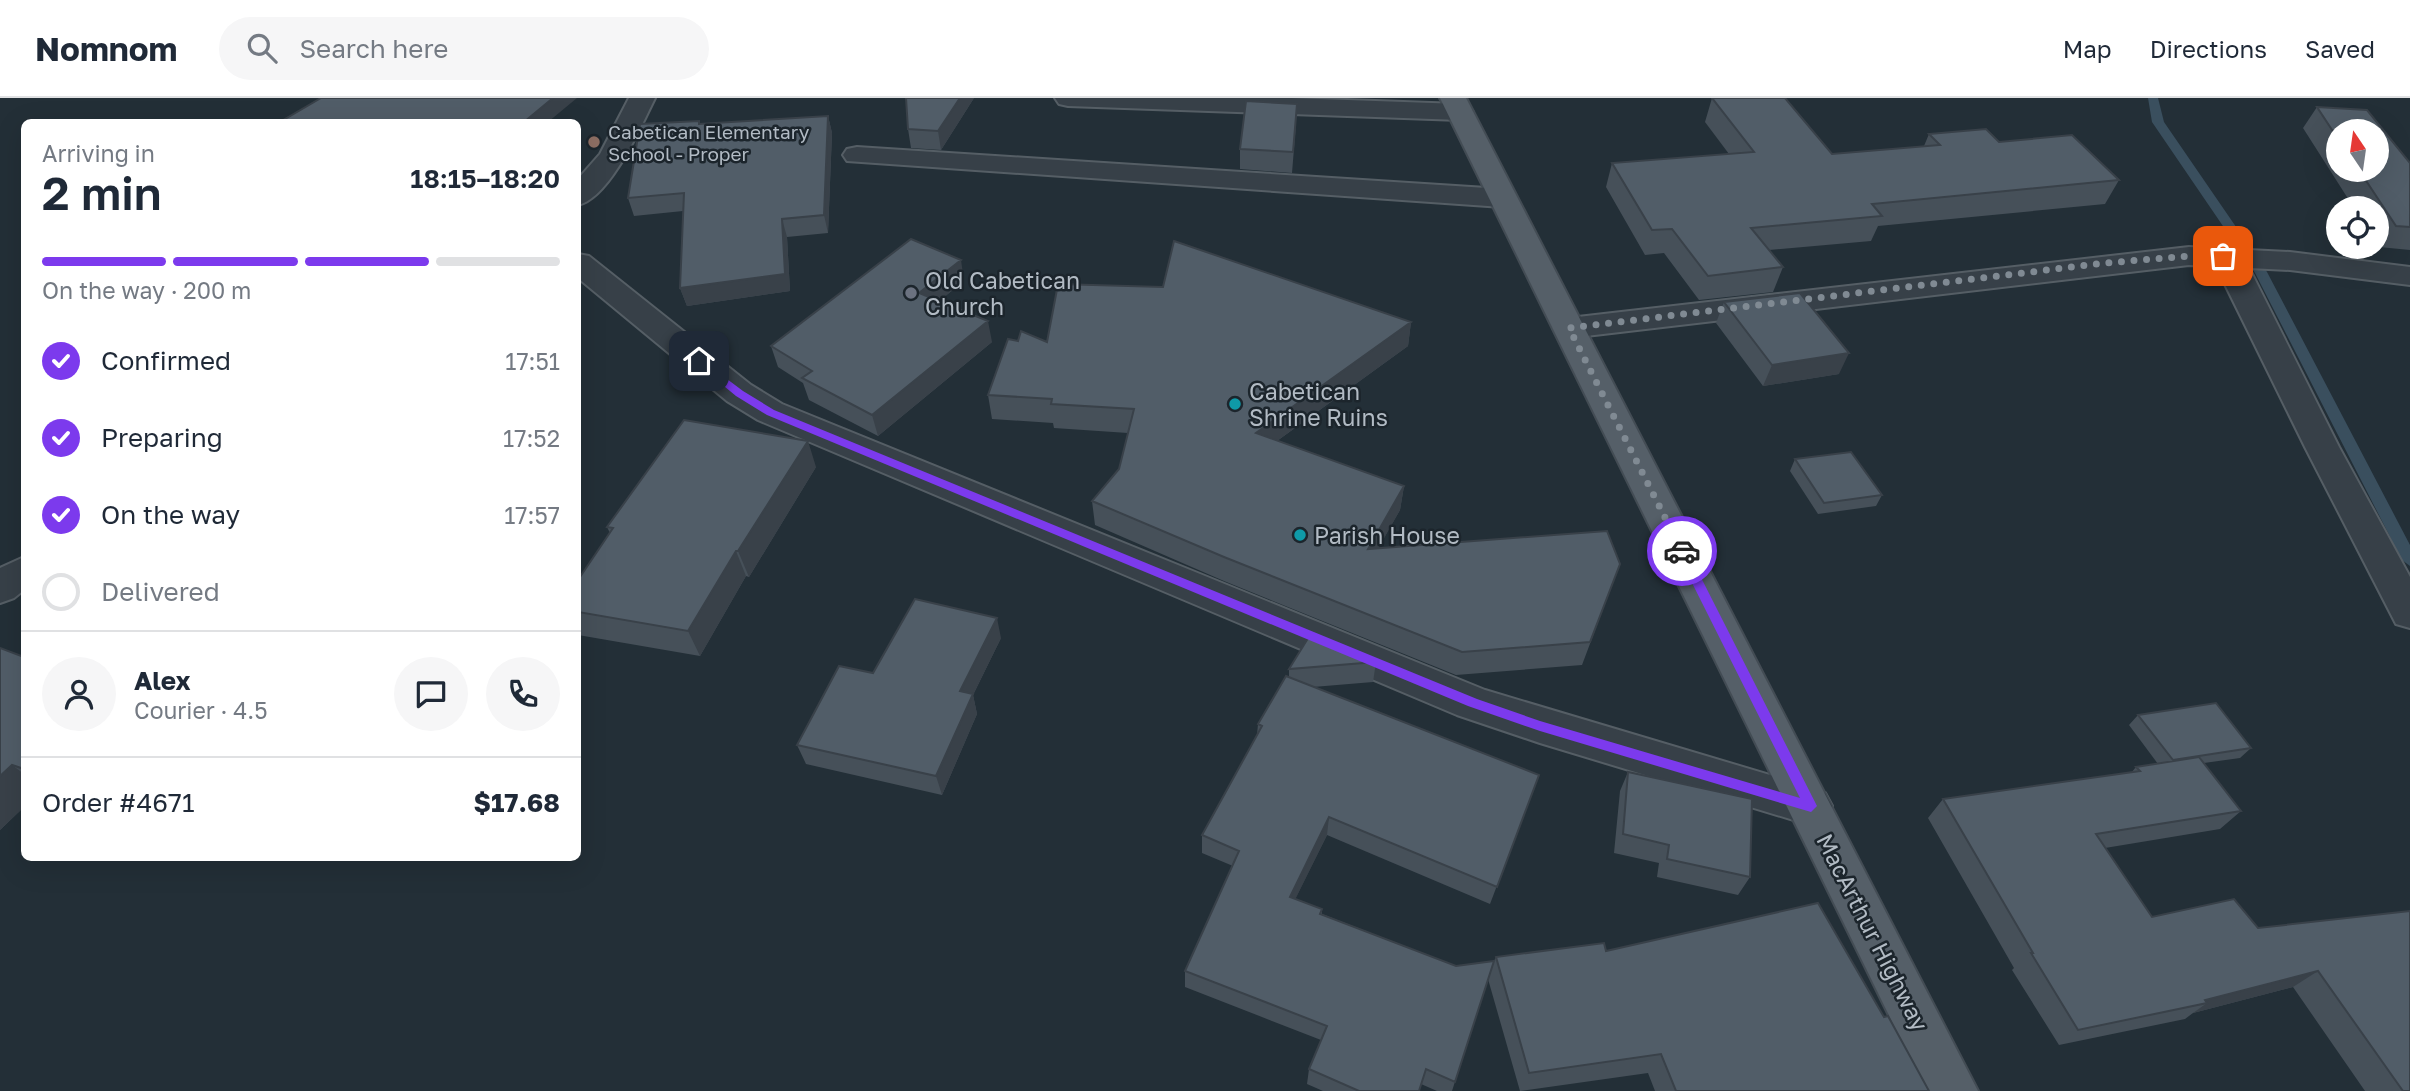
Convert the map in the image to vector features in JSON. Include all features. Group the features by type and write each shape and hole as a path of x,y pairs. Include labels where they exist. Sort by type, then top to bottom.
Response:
{"main road":[{"name":"MacArthur Highway","path":"1457,105 1953,1091"}],"street":[{"path":"581,193 612,157 642,98"},
{"path":"1068,98 1457,105"},
{"path":"857,155 1502,198"},
{"path":"1569,328 2105,263 2189,256 2279,260 2410,276"},
{"path":"2229,256 2322,447 2410,613"},
{"path":"581,265 739,393 770,412 1472,703 1540,726 1811,806"},
{"path":"0,588 21,573"}],"building":[{"path":"321,98 553,98 528,119 285,119"},
{"path":"906,98 960,98 938,131 908,129"},
{"path":"1712,98 1785,98 1832,154 1940,145 1929,134 1986,129 1999,142 2072,135 2119,180 1872,204 1882,216 1751,228 1783,267 1708,276 1672,229 1652,230 1612,163 1754,152"},
{"path":"1246,101 1297,104 1293,152 1240,149"},
{"path":"2317,107 2367,110 2374,119 2326,119"},
{"path":"828,116 824,215 782,219 785,274 680,288 684,193 628,198 640,124 699,121 699,124"},
{"path":"2389,137 2410,163 2410,227 2396,226 2389,215 2389,196 2376,196 2367,182 2389,182"},
{"path":"911,239 961,260 919,293 988,321 872,415 802,378 812,371 771,346"},
{"path":"1174,241 1411,322 1256,433 1404,486 1368,549 1607,531 1620,564 1590,642 1462,652 1092,501 1119,469 1134,409 1051,404 1052,399 988,395 1008,339 1018,341 1021,331 1047,342 1058,284 1163,287"},
{"path":"1800,293 1849,353 1772,365 1724,302"},
{"path":"684,420 808,441 736,551 688,631 581,613 581,576 613,528 607,527"},
{"path":"1851,452 1882,495 1824,503 1795,459"},
{"path":"915,599 997,618 960,691 973,694 936,776 797,745 839,666 873,673"},
{"path":"1310,635 1376,662 1289,669"},
{"path":"0,648 21,656 21,768 12,765 0,776"},
{"path":"1286,676 1539,775 1497,887 1329,817 1290,897 1322,909 1320,914 1456,966 1494,961 1455,1082 1426,1069 1419,1091 1359,1091 1309,1069 1327,1026 1185,971 1239,851 1202,835 1262,726 1258,724"},
{"path":"2216,703 2251,748 2173,760 2138,715"},
{"path":"2199,757 2241,811 2096,834 2152,917 2234,899 2258,928 2410,911 2410,1091 2403,1091 2318,971 2205,1000 2207,1003 2078,1030 1943,799 2140,771 2136,767"},
{"path":"1628,772 1752,799 1750,877 1667,859 1669,845 1623,834"},
{"path":"1818,903 1884,1017 1888,1016 1929,1091 1676,1091 1661,1054 1529,1073 1496,957 1604,943 1606,951"}],"waterway":[{"path":"2153,98 2158,122 2261,272 2410,560"}],"way so far":[{"path":"1682,551 1569,328 2105,263 2223,256"}],"place":[{"name":"Cabetican Elementary School - Proper","path":"594,142"},
{"name":"Old Cabetican Church","path":"911,293"},
{"name":"Cabetican Shrine Ruins","path":"1235,404"},
{"name":"Parish House","path":"1300,535"}],"route":[{"path":"699,361 739,393 770,412 1472,703 1540,726 1811,806 1682,551"}]}
